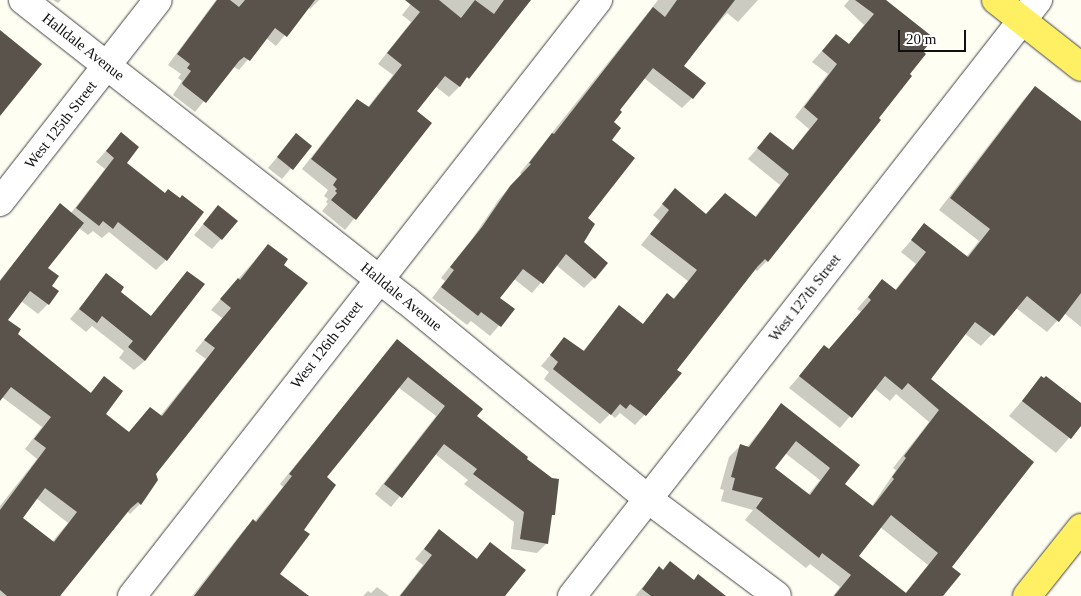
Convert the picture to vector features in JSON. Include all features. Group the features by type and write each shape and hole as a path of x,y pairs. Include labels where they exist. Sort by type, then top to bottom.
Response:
{"main road":[{"path":"996,0 1030,10 1081,67"},
{"path":"1027,596 1081,528"}],"street":[{"name":"Halldale Avenue","path":"23,0 379,279 648,499 777,596"},
{"name":"West 125th Street","path":"0,202 158,0"},
{"name":"West 126th Street","path":"132,596 598,0"},
{"name":"West 127th Street","path":"572,596 1030,10"}],"building":[{"path":"217,0 230,0 239,7 245,0 315,0 287,37 275,28 250,61 244,57 239,61 206,103 183,85 182,83 191,71 187,68 190,64 177,54"},
{"path":"405,0 439,0 461,18 475,0 494,14 504,0 531,0 469,79 467,77 460,87 445,76 417,111 432,123 356,220 331,200 337,193 335,191 337,189 333,185 337,179 311,159 357,99 369,107 402,65 387,53 420,12"},
{"path":"677,0 735,0 684,66 706,83 693,99 653,68 620,110 622,112 614,122 621,128 612,140 635,158 588,218 595,224 584,242 608,263 595,279 566,254 543,284 523,269 500,298 515,309 501,327 481,312 478,316 441,287 454,270 450,267 482,227 510,186 531,164 529,163 552,133 554,134 653,7 665,17"},
{"path":"855,0 886,0 934,38 923,51 926,54 910,74 912,76 879,118 881,120 768,262 765,259 758,266 677,370 682,373 646,416 630,404 626,409 620,404 611,415 553,369 558,362 550,355 564,337 584,351 619,305 643,324 667,293 674,299 697,270 650,234 669,210 662,204 675,188 706,214 725,193 756,217 789,174 757,148 770,132 793,150 818,119 804,107 837,64 822,51 836,34 849,44 874,14"},
{"path":"0,30 42,64 0,116"},
{"path":"1035,86 1081,121 1081,293 1059,322 1027,296 994,336 975,322 931,379 1034,462 952,567 961,574 943,596 834,596 851,575 822,553 819,558 756,508 763,498 732,490 735,478 731,477 740,444 749,447 781,403 860,465 845,484 873,506 894,479 892,477 906,458 904,456 939,410 908,383 902,390 885,376 852,418 799,376 824,345 829,349 871,300 868,297 882,279 896,290 926,252 911,240 924,223 968,257 990,229 950,198","holes":["796,441 830,468 810,495 775,468","891,515 938,553 906,593 859,556"]},
{"path":"121,132 139,147 127,163 165,193 168,189 180,198 182,195 204,212 167,261 118,222 113,229 103,221 99,226 76,208 114,158 106,151"},
{"path":"296,133 312,146 293,170 277,157"},
{"path":"60,203 84,223 48,268 59,276 52,286 59,291 49,305 30,291 8,320 21,329 18,334 91,393 104,376 123,391 106,414 129,432 150,407 162,416 215,348 204,340 231,308 220,299 238,278 240,280 268,244 288,259 284,265 308,283 156,474 158,480 141,505 138,502 131,508 60,596 7,596 0,590 0,510 46,448 34,439 51,417 11,387 0,401 0,281","holes":["45,488 77,512 54,542 23,518"]},
{"path":"218,205 238,221 222,240 203,224"},
{"path":"187,271 205,284 145,361 128,347 133,341 102,316 97,323 79,309 106,273 124,287 121,292 151,316"},
{"path":"397,339 483,409 477,416 528,457 527,459 552,478 559,479 555,515 552,515 548,544 520,539 524,512 473,474 477,469 444,444 402,498 384,484 445,406 408,377 327,477 336,485 304,530 310,534 280,574 309,596 194,596 253,519 256,522 292,476 289,474"},
{"path":"1041,376 1044,378 1046,376 1081,403 1081,426 1071,439 1022,401"},
{"path":"439,529 477,559 490,542 526,570 505,596 400,596 432,555 424,549"},
{"path":"670,561 694,580 698,574 726,596 651,596 642,589 659,566 663,570"}]}
